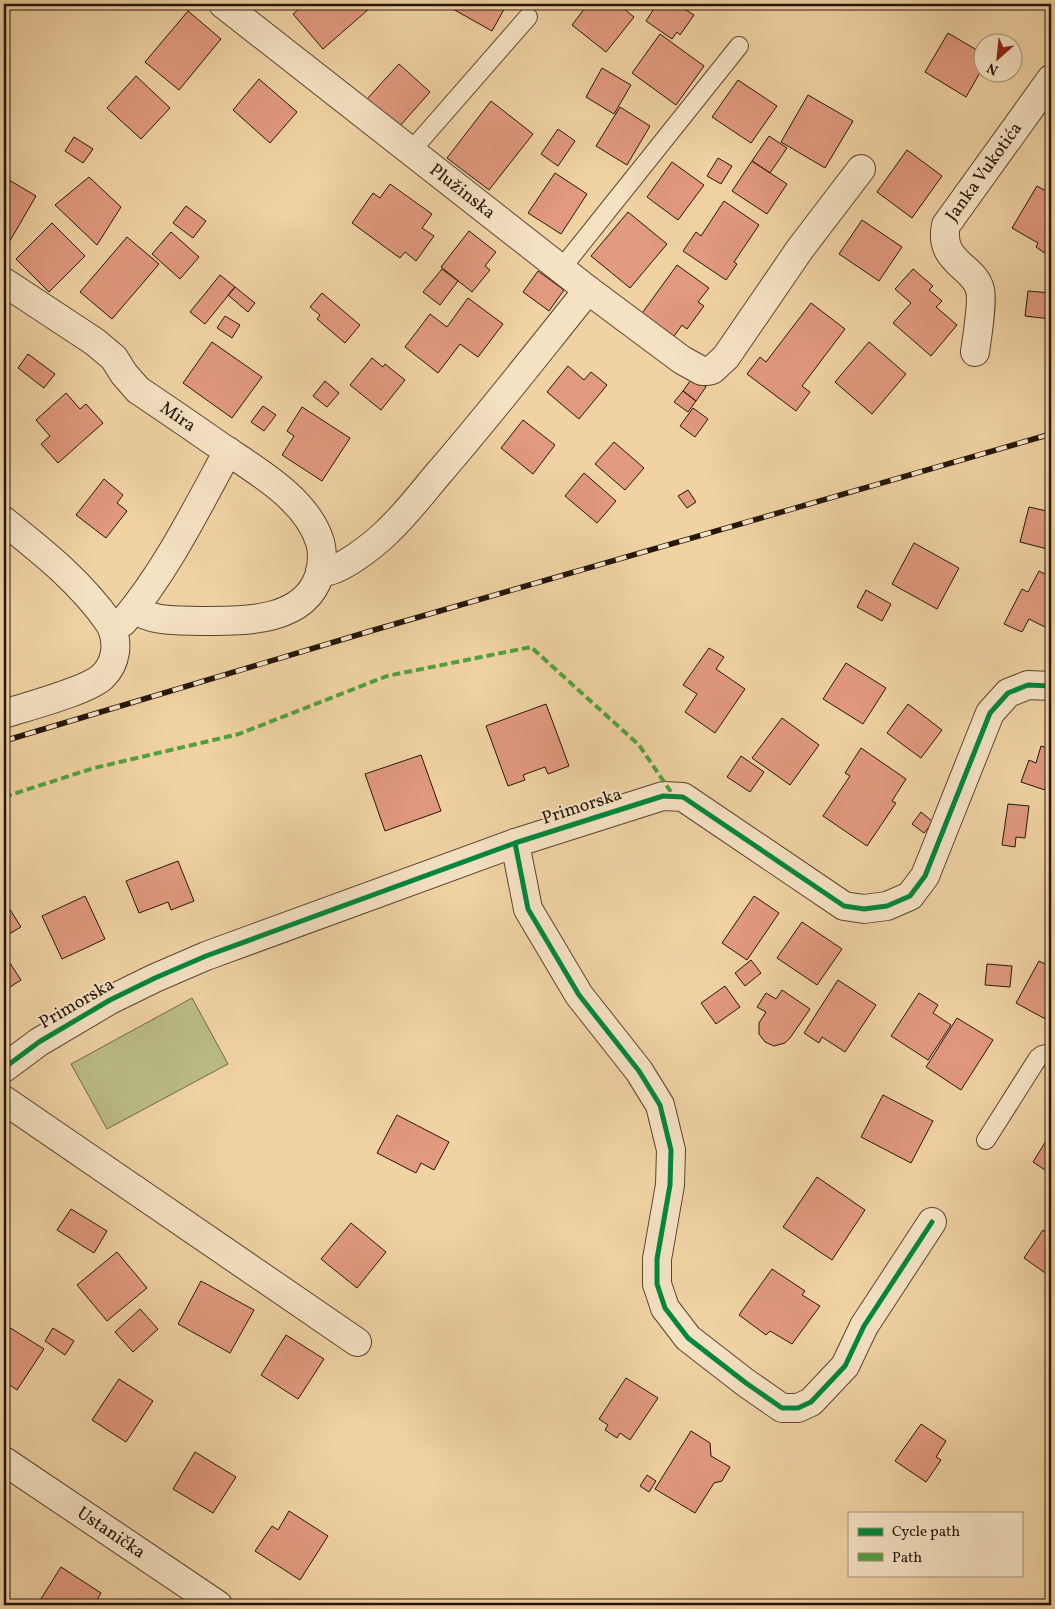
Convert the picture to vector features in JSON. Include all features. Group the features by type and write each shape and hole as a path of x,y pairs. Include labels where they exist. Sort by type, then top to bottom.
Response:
{"street":[{"name":"Plužinska","path":"223,4 588,290 682,360 702,371 712,370 726,357 800,249 861,169"},
{"name":"Janka Vukotića","path":"975,352 981,291 977,281 951,255 944,233 946,225 1051,79"},
{"name":"Mira","path":"4,282 95,342 114,358 124,374 138,390 269,479 296,503 312,526 320,542 322,559 320,572"},
{"path":"134,609 144,616 157,619 227,621 274,616 302,603 312,592 320,572 338,567 350,561 388,532 476,430 588,290"},
{"path":"109,624 121,625 134,609 184,530 228,451"},
{"path":"4,522 39,549 80,586 109,624 116,645 114,659 100,679 58,696 4,714"},
{"name":"Primorska","path":"4,1068 70,1023 155,978 206,956 515,843 663,796 683,797 844,906 864,909 887,906 910,896 925,876 990,712 1008,693 1028,685 1051,686"},
{"path":"515,843 528,909 579,995 639,1071 660,1106 671,1150 670,1185 657,1259 657,1284 665,1308 688,1338 782,1408 798,1408 811,1402 844,1366 864,1326 932,1222"},
{"path":"4,1100 357,1342"},
{"name":"Ustanička","path":"4,1461 218,1605"}],"lane":[{"path":"411,151 528,17"},
{"path":"561,269 738,46"},
{"path":"986,1140 1038,1058 1051,1053"}],"green space":[{"path":"192,998 228,1064 107,1129 71,1064"}],"building":[{"path":"305,4 366,4 370,8 323,49 293,14"},
{"path":"444,4 507,4 492,31"},
{"path":"588,4 618,4 634,17 606,52 572,25"},
{"path":"657,4 676,4 694,15 680,35 677,32 672,39 646,21"},
{"path":"188,11 221,39 179,90 145,62"},
{"path":"948,33 972,47 972,82 975,82 966,97 925,72"},
{"path":"660,34 704,66 676,105 632,73"},
{"path":"399,64 430,92 399,127 367,99"},
{"path":"602,68 631,85 614,114 586,97"},
{"path":"136,76 170,108 141,139 107,108"},
{"path":"259,79 297,112 270,143 233,110"},
{"path":"738,80 777,106 751,143 712,117"},
{"path":"808,95 853,121 825,168 781,142"},
{"path":"491,101 533,134 489,190 447,158"},
{"path":"620,107 650,126 627,165 596,146"},
{"path":"558,129 575,141 558,166 541,154"},
{"path":"769,136 787,148 770,173 752,161"},
{"path":"74,137 93,149 83,163 65,151"},
{"path":"907,150 942,176 912,218 877,192"},
{"path":"718,158 732,166 721,184 707,176"},
{"path":"752,161 787,184 767,214 732,191"},
{"path":"672,162 704,185 678,220 647,197"},
{"path":"555,173 587,194 561,234 528,213"},
{"path":"4,177 36,196 4,251"},
{"path":"89,177 121,207 97,245 55,205"},
{"path":"390,184 432,214 422,228 434,236 416,261 405,252 400,258 352,223 373,193 380,198"},
{"path":"1037,186 1051,194 1051,253 1049,256 1036,247 1038,243 1012,228"},
{"path":"724,201 759,225 734,262 737,264 726,280 683,251 696,232 701,236"},
{"path":"186,206 206,221 193,238 173,223"},
{"path":"628,212 667,244 630,288 591,256"},
{"path":"862,220 902,247 879,281 839,254"},
{"path":"52,223 85,256 49,292 16,259"},
{"path":"469,231 496,252 485,266 490,270 472,292 441,267"},
{"path":"171,232 199,257 180,279 152,254"},
{"path":"127,237 159,264 112,319 80,292"},
{"path":"677,265 709,288 698,302 704,306 687,329 682,325 672,339 640,316"},
{"path":"442,269 458,281 440,305 423,292"},
{"path":"913,269 933,286 929,290 942,301 936,307 957,325 931,356 893,323 911,303 895,289"},
{"path":"538,271 564,290 549,311 523,292"},
{"path":"220,275 235,287 205,324 190,312"},
{"path":"235,287 255,303 248,312 228,295"},
{"path":"1028,291 1051,293 1051,319 1025,316"},
{"path":"322,293 360,325 345,343 317,319 320,315 310,307"},
{"path":"468,298 503,324 478,357 460,344 438,373 405,347 430,314 447,327"},
{"path":"811,303 845,329 802,386 810,392 796,411 747,374 760,357 766,362"},
{"path":"225,316 240,325 232,338 217,328"},
{"path":"212,342 262,377 232,418 183,383"},
{"path":"869,342 906,374 872,414 835,382"},
{"path":"28,354 55,374 44,388 18,368"},
{"path":"372,358 383,367 385,364 405,380 381,410 350,385"},
{"path":"568,366 584,380 591,372 607,385 579,419 547,392"},
{"path":"693,377 706,387 696,401 683,391"},
{"path":"325,381 339,393 327,407 313,396"},
{"path":"683,391 696,401 688,412 674,402"},
{"path":"66,393 80,409 86,404 103,423 58,463 41,444 50,436 36,420"},
{"path":"263,406 276,415 264,431 251,422"},
{"path":"302,407 350,438 322,481 282,455 294,436 287,431"},
{"path":"693,408 708,419 695,437 680,426"},
{"path":"523,420 555,445 533,474 501,448"},
{"path":"614,442 644,468 625,490 595,464"},
{"path":"584,473 616,501 597,523 565,496"},
{"path":"104,479 123,495 117,503 127,511 106,538 76,515"},
{"path":"688,490 696,502 687,508 678,496"},
{"path":"1029,507 1051,512 1051,550 1020,542"},
{"path":"914,543 959,568 937,609 892,584"},
{"path":"1039,571 1051,577 1051,630 1029,619 1022,632 1004,624 1022,589 1028,592"},
{"path":"866,590 891,604 882,621 857,607"},
{"path":"709,648 724,657 716,669 745,689 715,733 685,712 697,694 683,685"},
{"path":"846,663 886,688 863,724 823,699"},
{"path":"546,704 569,766 548,774 545,767 523,775 525,780 508,786 486,726"},
{"path":"908,704 942,730 921,758 887,733"},
{"path":"782,718 819,745 790,785 752,758"},
{"path":"1041,746 1051,749 1051,792 1021,782 1029,760 1036,763"},
{"path":"861,748 906,779 892,801 896,803 867,846 823,816 850,776 845,773"},
{"path":"421,755 441,811 385,831 365,774"},
{"path":"741,756 764,772 750,792 727,777"},
{"path":"1008,804 1029,806 1025,838 1016,837 1015,847 1002,845"},
{"path":"921,812 933,822 924,833 912,824"},
{"path":"178,861 194,901 171,910 168,902 139,913 126,881"},
{"path":"85,896 105,939 62,959 42,916"},
{"path":"754,896 779,913 747,960 722,943"},
{"path":"4,900 21,927 4,937"},
{"path":"802,922 842,949 817,985 777,958"},
{"path":"4,954 21,980 4,991"},
{"path":"751,960 761,973 745,986 735,973"},
{"path":"1039,961 1051,967 1051,1022 1016,1003"},
{"path":"987,964 1012,966 1010,987 985,985"},
{"path":"838,980 876,1005 845,1052 822,1037 819,1043 804,1033"},
{"path":"725,986 740,1007 716,1024 701,1003"},
{"path":"782,990 810,1009 790,1038 785,1043 774,1046 765,1042 759,1034 759,1023 766,1012 757,1007 766,993 776,999"},
{"path":"919,993 938,1005 933,1013 951,1025 928,1060 891,1036"},
{"path":"957,1018 993,1040 961,1090 926,1067"},
{"path":"883,1095 933,1121 911,1163 861,1137"},
{"path":"397,1115 449,1142 434,1170 421,1163 416,1173 377,1153"},
{"path":"1051,1133 1051,1174 1033,1162"},
{"path":"817,1177 865,1210 832,1260 783,1227"},
{"path":"71,1209 107,1231 94,1253 57,1230"},
{"path":"351,1223 386,1252 357,1288 321,1259"},
{"path":"1043,1230 1051,1236 1051,1277 1024,1258"},
{"path":"117,1252 147,1288 107,1321 77,1285"},
{"path":"772,1269 805,1291 802,1295 820,1306 792,1344 770,1331 766,1335 739,1315"},
{"path":"201,1281 254,1310 230,1353 178,1324"},
{"path":"140,1309 158,1329 133,1352 115,1332"},
{"path":"4,1324 44,1349 17,1390 4,1381"},
{"path":"53,1328 74,1341 65,1355 45,1341"},
{"path":"286,1335 324,1359 298,1399 261,1375"},
{"path":"626,1378 658,1398 630,1440 620,1433 617,1438 605,1430 608,1425 599,1419"},
{"path":"119,1379 153,1401 126,1442 92,1420"},
{"path":"921,1424 946,1441 936,1457 941,1460 926,1482 895,1461"},
{"path":"691,1431 710,1443 711,1456 730,1467 722,1481 714,1483 695,1513 655,1489"},
{"path":"195,1452 236,1477 213,1513 173,1489"},
{"path":"647,1475 656,1481 649,1492 640,1486"},
{"path":"289,1511 328,1536 300,1580 255,1551 272,1526 278,1530"},
{"path":"4,1537 10,1542 4,1552"},
{"path":"61,1567 101,1593 94,1605 37,1605"}],"railway":[{"path":"4,741 374,630 1051,434"}],"marked path":[{"path":"4,797 94,768 239,734 387,676 531,647 639,745 673,795"}],"cycle path":[{"path":"4,1068 39,1042 110,1000 206,956 515,843 663,796 683,797 844,906 864,909 887,906 910,896 925,876 990,713 1008,693 1028,685 1051,686"},
{"path":"515,843 528,909 579,995 639,1071 660,1105 671,1150 670,1185 657,1259 657,1284 665,1308 688,1338 782,1408 798,1408 811,1402 845,1366 864,1326 932,1222"}]}
